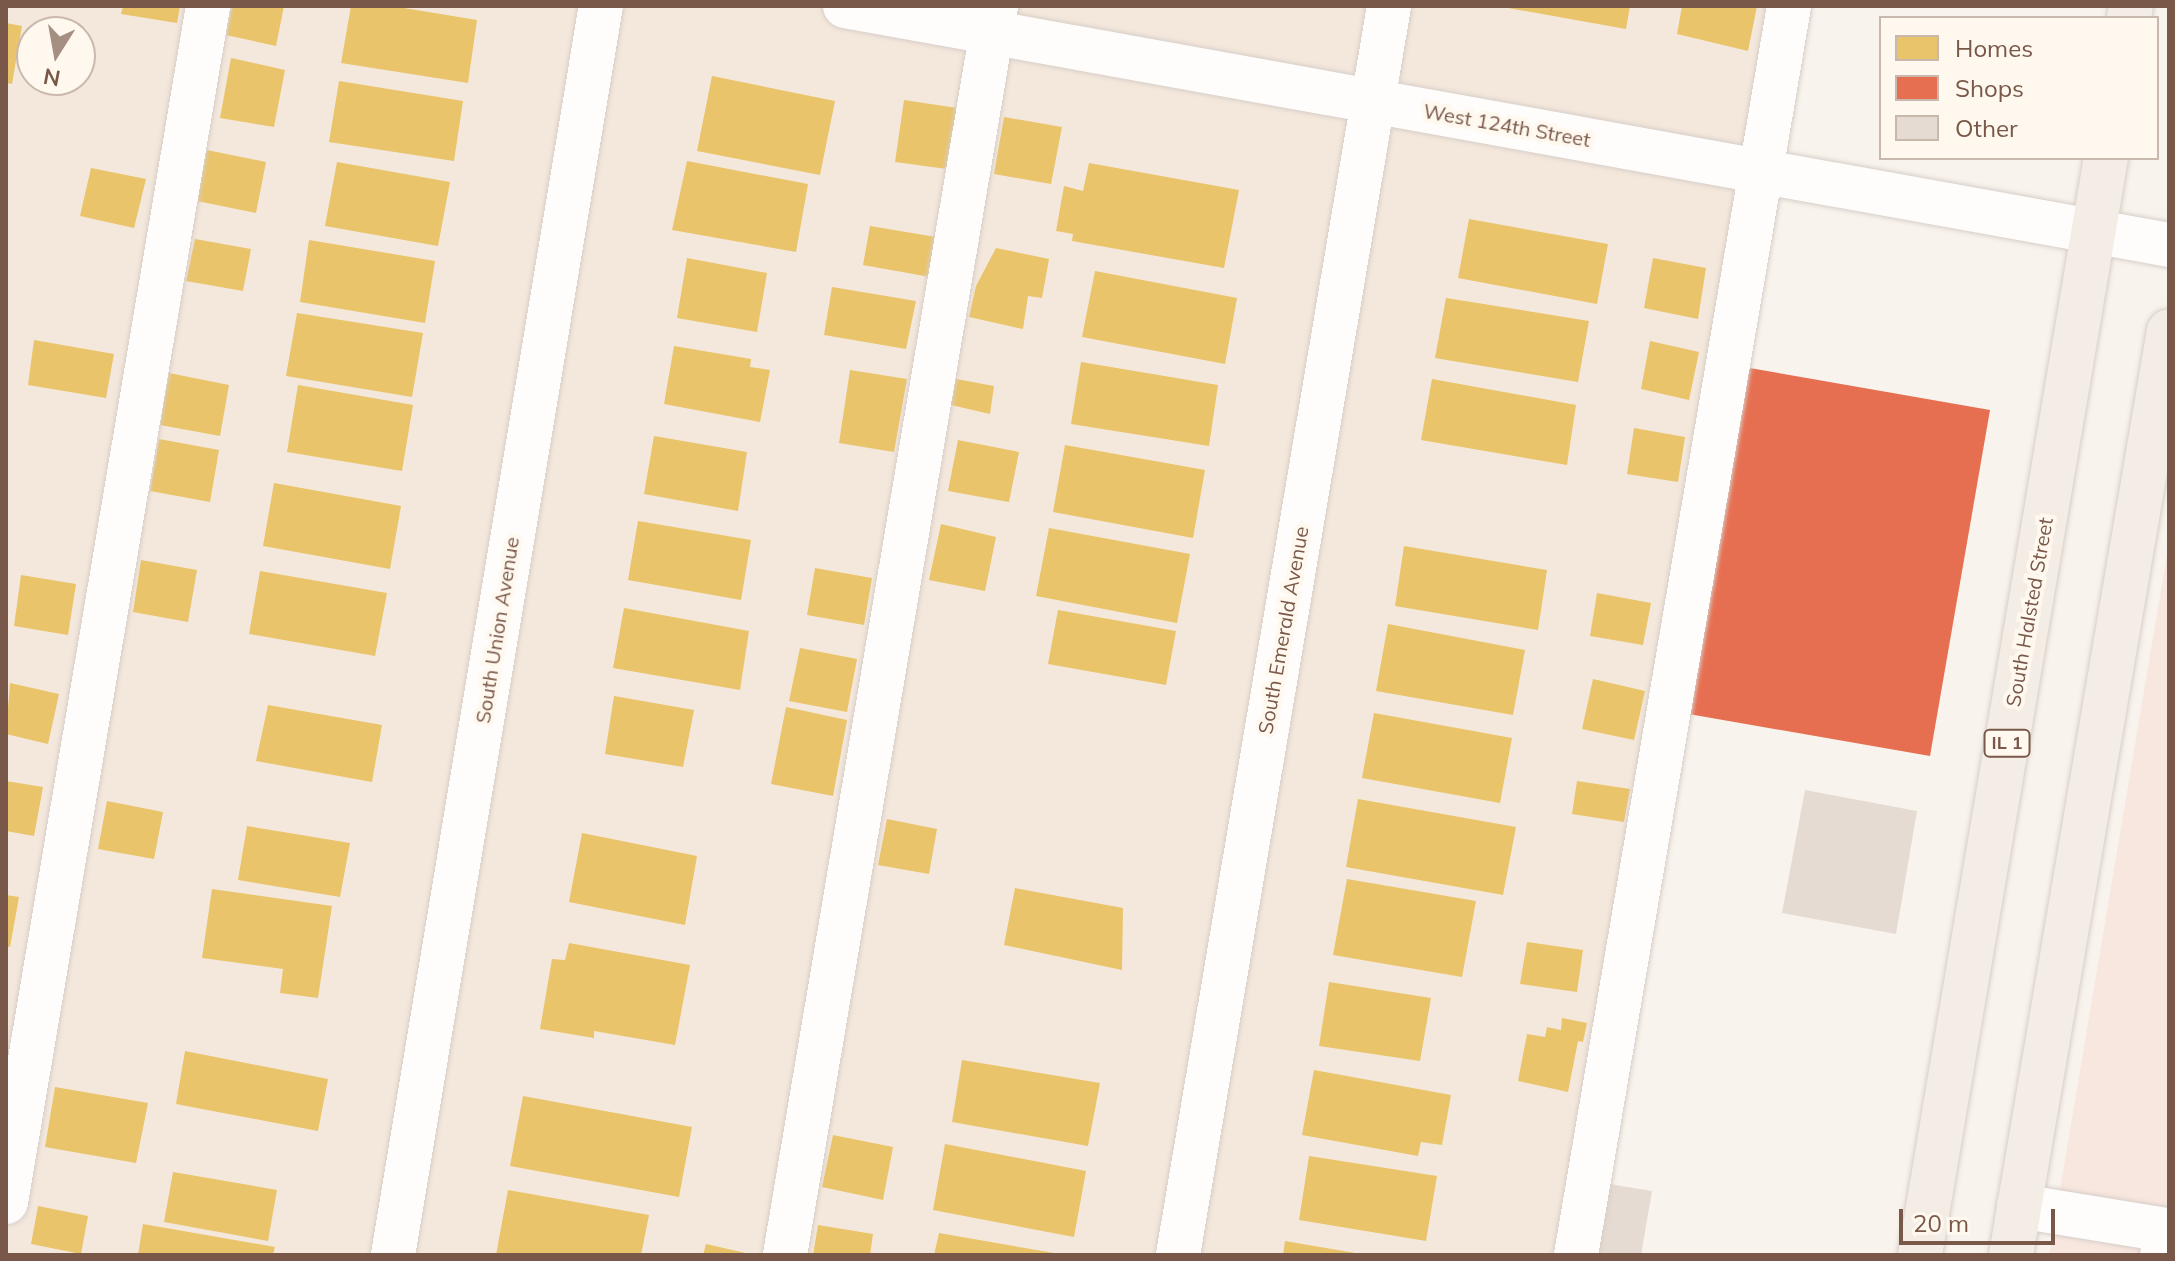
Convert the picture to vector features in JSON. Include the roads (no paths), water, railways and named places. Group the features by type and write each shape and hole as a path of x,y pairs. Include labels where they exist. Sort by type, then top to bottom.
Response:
{"main road":[{"name":"South Halsted Street","path":"1920,1255 2106,160"},
{"path":"2011,1255 2169,331"}],"street":[{"path":"6,1202 208,6"},
{"name":"South Union Avenue","path":"393,1255 601,6"},
{"name":"West 124th Street","path":"845,6 993,19 1372,100 2169,245"},
{"name":"South Emerald Avenue","path":"1178,1255 1389,6"},
{"path":"1576,1255 1789,6"},
{"path":"785,1255 993,19"},
{"path":"2019,1206 2166,1230 2162,1255"}]}
